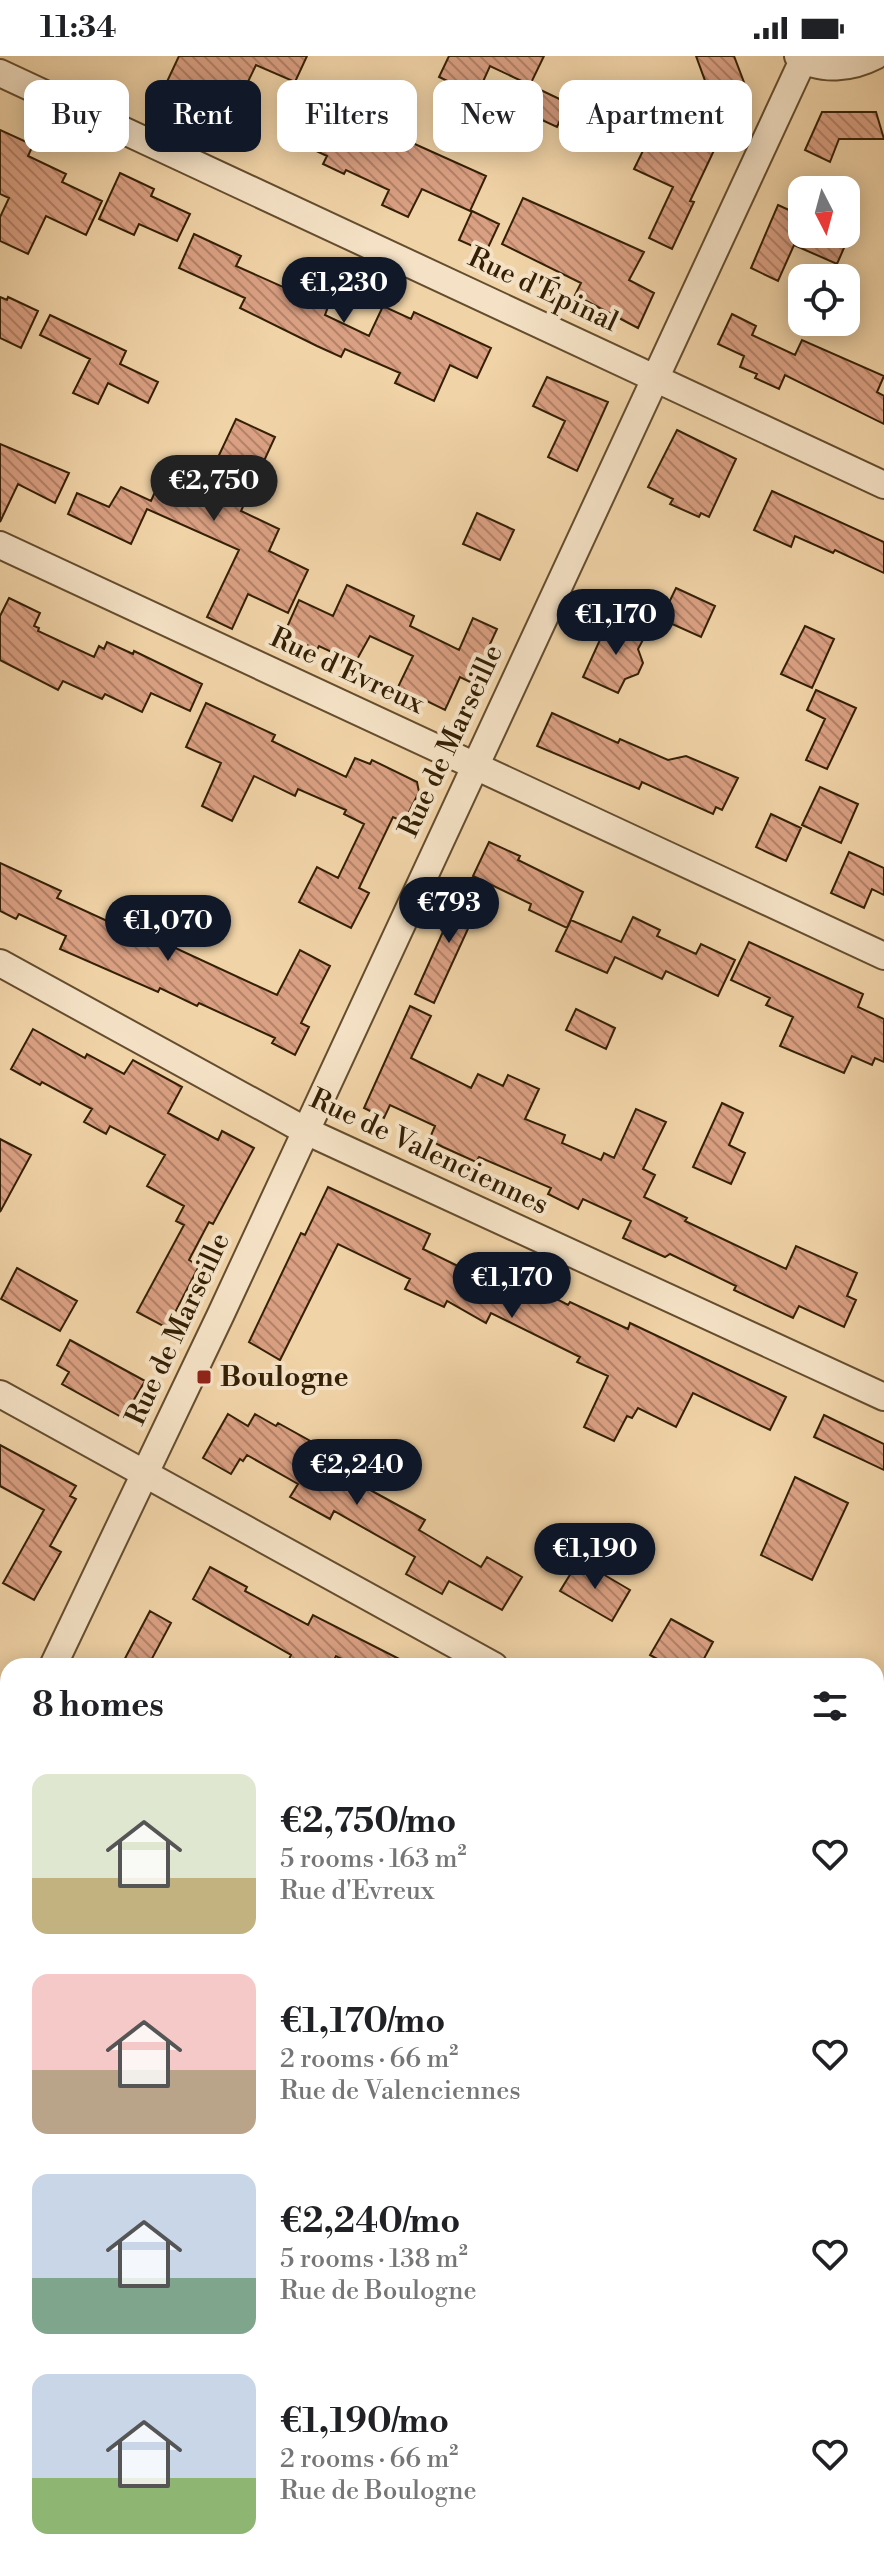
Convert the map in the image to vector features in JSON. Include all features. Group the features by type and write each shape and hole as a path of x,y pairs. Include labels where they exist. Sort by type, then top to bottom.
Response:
{"street":[{"path":"800,58 822,66 841,67 862,63 875,56"},
{"name":"Rue de Marseille","path":"57,1658 657,379 800,58"},
{"name":"Rue d'Épinal","path":"0,73 884,485"},
{"name":"Rue d'Evreux","path":"0,545 884,956"},
{"name":"Rue de Valenciennes","path":"0,963 306,1131 884,1397"},
{"path":"0,1394 479,1658"}],"building":[{"path":"179,56 307,56 296,80 256,65 249,80 168,80"},
{"path":"449,56 544,56 532,80 519,80 490,66 484,80 445,80 439,77"},
{"path":"696,56 734,56 743,80 705,80"},
{"path":"543,91 559,99 557,127 543,121"},
{"path":"822,112 876,112 884,139 839,139 830,162 805,150"},
{"path":"0,130 24,141 24,152 30,152 28,156 66,174 62,182 102,201 86,235 46,216 28,254 0,241 0,217 9,198 0,194"},
{"path":"417,145 486,176 470,211 422,189 408,217 382,205 389,190 346,170 344,174 323,164 327,156 318,152 417,152"},
{"path":"642,152 713,152 672,249 649,238 673,187 634,169"},
{"path":"120,173 154,189 151,196 190,214 177,241 139,224 134,235 99,219"},
{"path":"523,198 644,252 629,280 654,293 638,328 575,295 581,283 502,244"},
{"path":"778,205 788,210 788,248 793,248 778,281 751,268"},
{"path":"472,211 499,224 486,252 459,240"},
{"path":"194,234 241,256 236,266 328,307 325,315 369,336 383,306 411,319 414,312 491,348 477,378 450,365 434,401 395,383 400,373 345,349 341,357 317,346 240,308 245,298 179,268"},
{"path":"801,248 844,248 837,264"},
{"path":"0,297 7,300 8,297 38,311 21,348 0,338"},
{"path":"732,314 756,326 752,335 795,355 802,340 884,376 877,392 884,396 884,424 785,375 779,389 755,378 757,374 740,367 744,356 718,344"},
{"path":"50,315 126,351 120,364 158,382 148,403 108,383 98,404 73,393 90,359 40,335"},
{"path":"547,377 608,402 577,471 548,457 565,421 533,406"},
{"path":"236,419 275,437 241,511 279,529 269,551 308,570 288,613 248,594 232,629 207,617 239,550 147,509 131,544 68,514 77,493 109,507 121,487 151,501 166,467 205,485"},
{"path":"677,430 736,459 709,517 701,513 699,517 670,504 673,499 648,487"},
{"path":"0,444 69,473 55,503 18,484 0,522"},
{"path":"772,491 884,542 884,573 835,550 833,553 795,536 791,547 754,530"},
{"path":"477,513 514,530 500,560 463,544"},
{"path":"347,585 414,616 410,626 459,650 473,618 497,629 472,683 460,677 445,710 398,687 413,656 370,636 355,663 284,634 299,600 333,616"},
{"path":"676,588 715,606 701,637 661,619"},
{"path":"9,598 40,613 34,626 39,628 38,631 94,657 99,646 104,649 107,642 133,654 134,651 202,684 190,711 151,693 142,712 105,694 102,699 63,681 58,690 0,660 0,616"},
{"path":"609,620 645,636 638,649 643,663 638,674 625,679 618,693 583,677"},
{"path":"805,626 834,639 812,688 781,674"},
{"path":"816,690 856,708 827,769 806,760 825,719 807,710"},
{"path":"206,703 275,735 272,741 346,777 355,758 370,764 372,760 417,782 419,792 404,822 393,817 359,888 369,893 351,928 299,902 317,867 338,878 364,824 344,814 346,810 298,789 295,796 254,776 232,821 202,806 221,763 186,747"},
{"path":"552,713 618,743 620,739 668,760 686,756 738,778 722,810 716,807 713,814 642,782 639,789 537,746"},
{"path":"820,787 858,804 841,843 802,825"},
{"path":"771,814 801,828 786,861 756,847"},
{"path":"489,842 583,892 567,928 529,910 531,904 473,876"},
{"path":"849,852 884,868 884,895 872,889 864,908 831,893"},
{"path":"0,863 61,891 57,898 142,937 150,921 177,934 171,946 277,995 300,950 330,966 301,1023 309,1027 295,1055 272,1043 275,1038 199,1003 197,1006 160,988 158,992 60,949 66,936 19,914 16,919 0,911"},
{"path":"463,887 483,896 434,1003 415,994"},
{"path":"633,917 660,930 657,936 696,954 701,944 735,960 718,996 666,971 662,979 615,957 607,973 556,951 571,920 621,942"},
{"path":"749,942 863,994 858,1007 884,1019 884,1062 875,1058 872,1065 852,1056 844,1073 780,1046 793,1017 766,1005 770,998 731,980"},
{"path":"410,1006 431,1016 411,1058 471,1088 478,1074 503,1086 508,1075 539,1089 525,1119 565,1135 562,1143 601,1160 604,1153 614,1158 636,1109 666,1122 643,1169 655,1175 644,1197 687,1218 685,1221 786,1269 796,1246 857,1273 847,1296 856,1300 844,1327 799,1306 793,1318 670,1254 665,1257 623,1238 631,1221 583,1199 578,1209 548,1194 551,1188 479,1157 476,1162 443,1147 429,1140 435,1126 390,1105 384,1118 364,1108"},
{"path":"576,1009 615,1028 606,1049 566,1030"},
{"path":"33,1029 85,1058 87,1054 124,1074 133,1060 182,1087 168,1113 218,1140 222,1131 254,1148 213,1224 209,1222 189,1260 199,1266 167,1328 137,1312 184,1225 176,1221 184,1206 147,1186 165,1155 110,1126 106,1134 84,1122 92,1109 11,1069"},
{"path":"722,1103 743,1113 729,1145 745,1153 731,1184 693,1167"},
{"path":"0,1139 31,1155 0,1212"},
{"path":"328,1187 430,1234 423,1249 468,1271 472,1264 551,1301 553,1297 568,1305 570,1302 628,1329 630,1323 786,1397 770,1430 693,1393 676,1427 638,1408 632,1418 627,1416 614,1441 584,1427 608,1376 577,1362 580,1357 491,1313 486,1323 447,1301 444,1307 405,1289 410,1279 338,1244 280,1360 249,1342 301,1233 305,1235"},
{"path":"17,1268 77,1301 60,1331 1,1299"},
{"path":"70,1340 145,1381 123,1418 62,1384 69,1372 57,1365"},
{"path":"228,1414 248,1426 255,1414 276,1426 278,1423 312,1442 307,1451 425,1520 419,1530 481,1567 487,1557 522,1577 502,1610 449,1581 442,1594 406,1574 415,1557 334,1511 330,1519 290,1497 298,1484 247,1455 243,1461 240,1459 231,1474 203,1458"},
{"path":"824,1415 884,1444 884,1470 814,1437"},
{"path":"0,1445 76,1486 70,1496 76,1499 50,1546 61,1552 34,1600 3,1583 44,1510 0,1486"},
{"path":"795,1477 848,1503 812,1580 761,1555"},
{"path":"579,1560 630,1590 612,1621 560,1591"},
{"path":"210,1567 247,1587 245,1591 308,1625 313,1615 397,1658 290,1658 291,1655 193,1599"},
{"path":"150,1611 171,1623 152,1658 125,1658"},
{"path":"671,1619 713,1642 704,1658 655,1658 650,1655"}],"place":[{"name":"Boulogne","path":"204,1377"}]}
